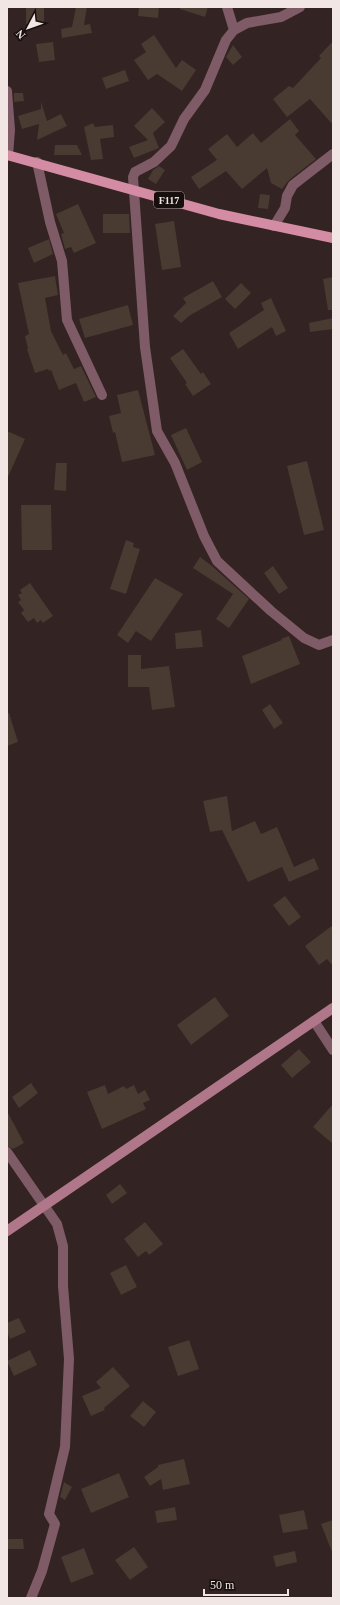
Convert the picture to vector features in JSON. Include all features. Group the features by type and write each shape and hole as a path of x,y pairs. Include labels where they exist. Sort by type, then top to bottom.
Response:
{"main road":[{"name":"F117","path":"7,155 37,162 134,191 219,214 333,238"},
{"path":"7,1231 333,1008"}],"street":[{"path":"300,7 281,17 247,23 234,30 226,40 205,90 184,119 172,146 154,162 135,172 133,177 145,347 157,431 175,463 204,536 217,561 276,615 304,638 319,644 333,640"},
{"path":"228,8 247,23"},
{"path":"228,8 234,30"},
{"path":"7,91 10,130 7,155"},
{"path":"274,226 285,208 287,196 293,185 333,154"},
{"path":"37,162 50,222 62,261 67,320 102,395"},
{"path":"314,1021 333,1050"},
{"path":"7,1152 57,1224 63,1246 62,1286 69,1358 65,1447 49,1514 55,1524 42,1571 32,1598"}],"building":[{"path":"26,7 44,7 44,25 26,24"},
{"path":"76,7 87,7 84,25 90,24 92,33 62,38 61,29 72,27"},
{"path":"139,7 159,7 158,18 138,16"},
{"path":"180,7 208,7 205,17 180,9"},
{"path":"154,35 176,68 182,60 196,70 182,91 157,74 148,80 134,60 146,52 141,44"},
{"path":"333,41 333,125 310,99 287,117 273,99 289,86 293,88 321,58 319,56"},
{"path":"53,42 55,60 39,62 36,44"},
{"path":"233,45 242,57 233,65 226,57"},
{"path":"125,70 129,81 106,89 102,78"},
{"path":"14,93 23,93 24,101 14,102"},
{"path":"41,102 47,121 61,114 67,126 37,140 39,124 22,129 18,116 41,109"},
{"path":"152,108 165,122 153,133 159,148 134,158 129,147 148,140 134,126"},
{"path":"290,119 299,131 295,135 316,159 289,180 282,189 271,183 267,168 242,189 226,171 199,189 191,177 217,160 208,149 227,134 237,147 253,133 261,143"},
{"path":"93,123 95,127 113,125 114,137 100,139 103,159 91,160 84,127"},
{"path":"55,145 77,145 82,155 54,155"},
{"path":"159,166 165,170 156,184 148,179 153,170"},
{"path":"260,194 270,195 268,209 258,208"},
{"path":"78,204 96,243 74,253 71,247 65,249 61,234 64,233 56,214"},
{"path":"103,214 129,214 130,233 103,233"},
{"path":"174,221 181,267 162,270 155,224"},
{"path":"49,239 53,254 34,263 28,248"},
{"path":"55,276 58,295 45,298 51,331 63,355 66,353 74,369 81,366 96,397 84,402 76,383 59,390 51,370 49,371 48,369 35,373 27,349 25,336 29,334 18,283"},
{"path":"333,277 333,310 328,310 323,279"},
{"path":"213,281 222,297 189,316 181,323 173,316 186,303 183,298"},
{"path":"241,283 251,293 235,309 225,299"},
{"path":"271,298 286,331 276,336 272,327 238,349 229,333 264,310 261,303"},
{"path":"128,305 133,325 85,338 79,319"},
{"path":"333,318 333,329 310,332 309,323"},
{"path":"183,349 201,374 203,372 211,384 193,396 185,384 187,383 170,358"},
{"path":"138,390 155,455 122,462 115,432 113,433 109,416 121,413 117,395"},
{"path":"186,428 202,462 187,470 171,435"},
{"path":"7,431 25,439 7,479"},
{"path":"307,461 324,530 304,535 287,466"},
{"path":"56,463 67,463 66,491 54,490"},
{"path":"21,505 51,505 52,550 22,550"},
{"path":"126,540 134,543 133,547 140,549 126,594 110,589"},
{"path":"200,557 249,599 229,628 216,619 233,594 193,568"},
{"path":"273,566 288,588 279,594 264,573"},
{"path":"155,578 183,594 151,641 136,631 128,643 117,635"},
{"path":"30,583 53,616 43,623 41,620 37,623 34,618 28,622 21,613 24,610 18,602 21,600 18,595 22,593 20,590"},
{"path":"201,630 203,647 176,649 175,633"},
{"path":"289,636 300,664 251,684 242,656"},
{"path":"128,655 141,655 141,669 169,666 175,707 152,710 149,687 128,687"},
{"path":"270,704 283,723 274,729 262,710"},
{"path":"7,713 9,713 18,742 7,746"},
{"path":"227,796 232,831 255,821 261,834 277,827 294,867 314,858 319,869 289,882 282,867 248,882 222,830 210,832 203,801"},
{"path":"285,896 301,917 289,926 273,905"},
{"path":"333,925 333,966 327,959 319,965 305,946"},
{"path":"215,997 229,1016 191,1045 177,1025"},
{"path":"299,1049 311,1062 292,1078 281,1065"},
{"path":"31,1083 38,1093 19,1108 12,1097"},
{"path":"105,1085 108,1094 124,1086 126,1089 134,1085 138,1094 145,1090 150,1100 143,1103 146,1109 102,1129 87,1092"},
{"path":"333,1104 333,1144 313,1127"},
{"path":"7,1111 24,1143 13,1149 7,1146"},
{"path":"120,1184 127,1193 112,1204 106,1195"},
{"path":"145,1222 163,1244 149,1255 146,1251 138,1257 124,1239"},
{"path":"126,1265 137,1287 121,1295 110,1273"},
{"path":"19,1318 26,1332 10,1339 7,1332 7,1323"},
{"path":"189,1340 199,1369 178,1376 168,1347"},
{"path":"30,1350 37,1365 14,1376 7,1361"},
{"path":"113,1367 130,1386 104,1408 105,1410 91,1416 82,1396 101,1388 96,1382"},
{"path":"143,1401 156,1412 144,1427 130,1416"},
{"path":"184,1459 190,1484 163,1490 161,1479 150,1486 144,1477 158,1467 158,1465"},
{"path":"119,1473 129,1497 91,1513 81,1489"},
{"path":"64,1482 72,1487 65,1500 60,1497"},
{"path":"175,1507 177,1520 157,1523 155,1511"},
{"path":"304,1510 308,1529 283,1533 279,1515"},
{"path":"333,1520 333,1552 332,1552 321,1524"},
{"path":"7,1539 23,1539 24,1549 7,1549"},
{"path":"134,1547 148,1567 130,1580 115,1560"},
{"path":"84,1548 94,1574 71,1583 61,1557"},
{"path":"295,1551 297,1562 276,1567 273,1556"}]}
